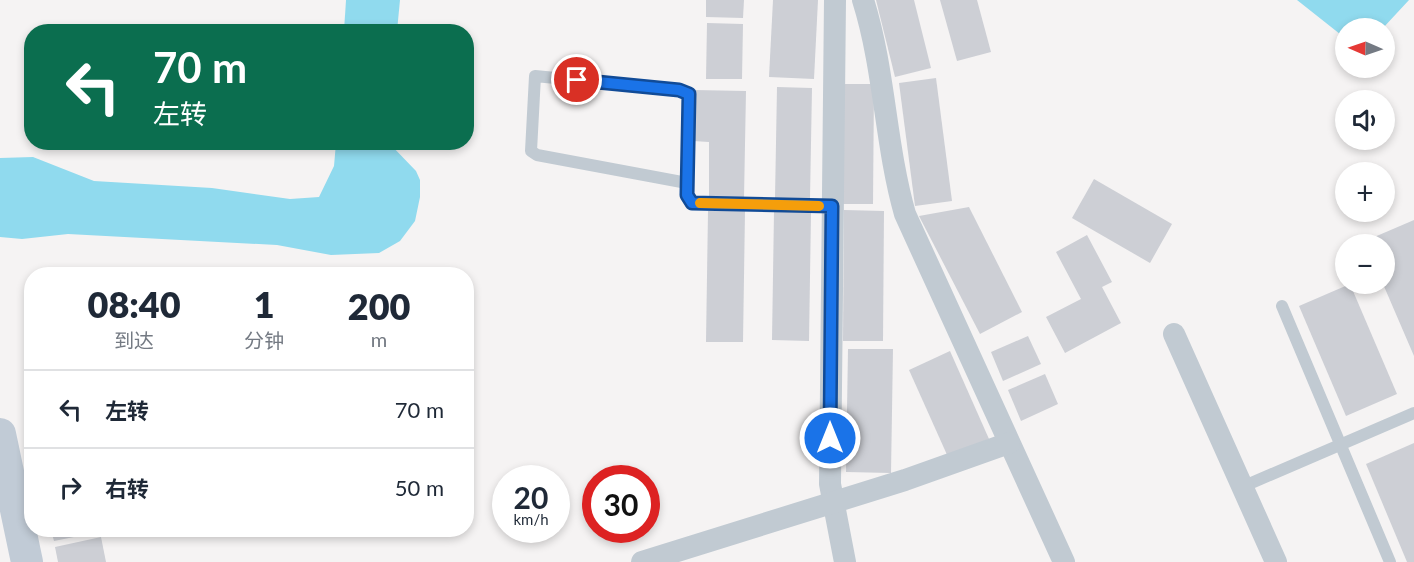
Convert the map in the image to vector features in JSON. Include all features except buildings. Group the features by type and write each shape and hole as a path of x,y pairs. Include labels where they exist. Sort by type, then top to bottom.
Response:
{"street":[{"path":"836,0 830,484 845,562"},
{"path":"863,0 879,58 896,181 905,214 1064,562"},
{"path":"1174,334 1276,562"},
{"path":"0,434 27,562"},
{"path":"642,562 1009,443"}],"lane":[{"path":"687,183 537,155 531,151 536,76 679,90 689,94 687,195 692,203 832,206"},
{"path":"1282,306 1390,562"},
{"path":"1242,486 1414,413"}],"water":[{"path":"346,0 400,0 398,24 344,24"},
{"path":"1297,0 1409,0 1392,18 1335,18 1335,30"},
{"path":"335,150 396,150 416,171 420,180 420,197 415,221 400,241 379,253 331,255 277,245 68,234 22,239 0,237 0,158 33,157 94,181 212,188 290,199 319,197 334,166"}],"slow traffic":[{"path":"700,203 819,206"}],"route":[{"path":"577,80 679,90 689,94 687,195 692,203 832,206 830,438"}]}
